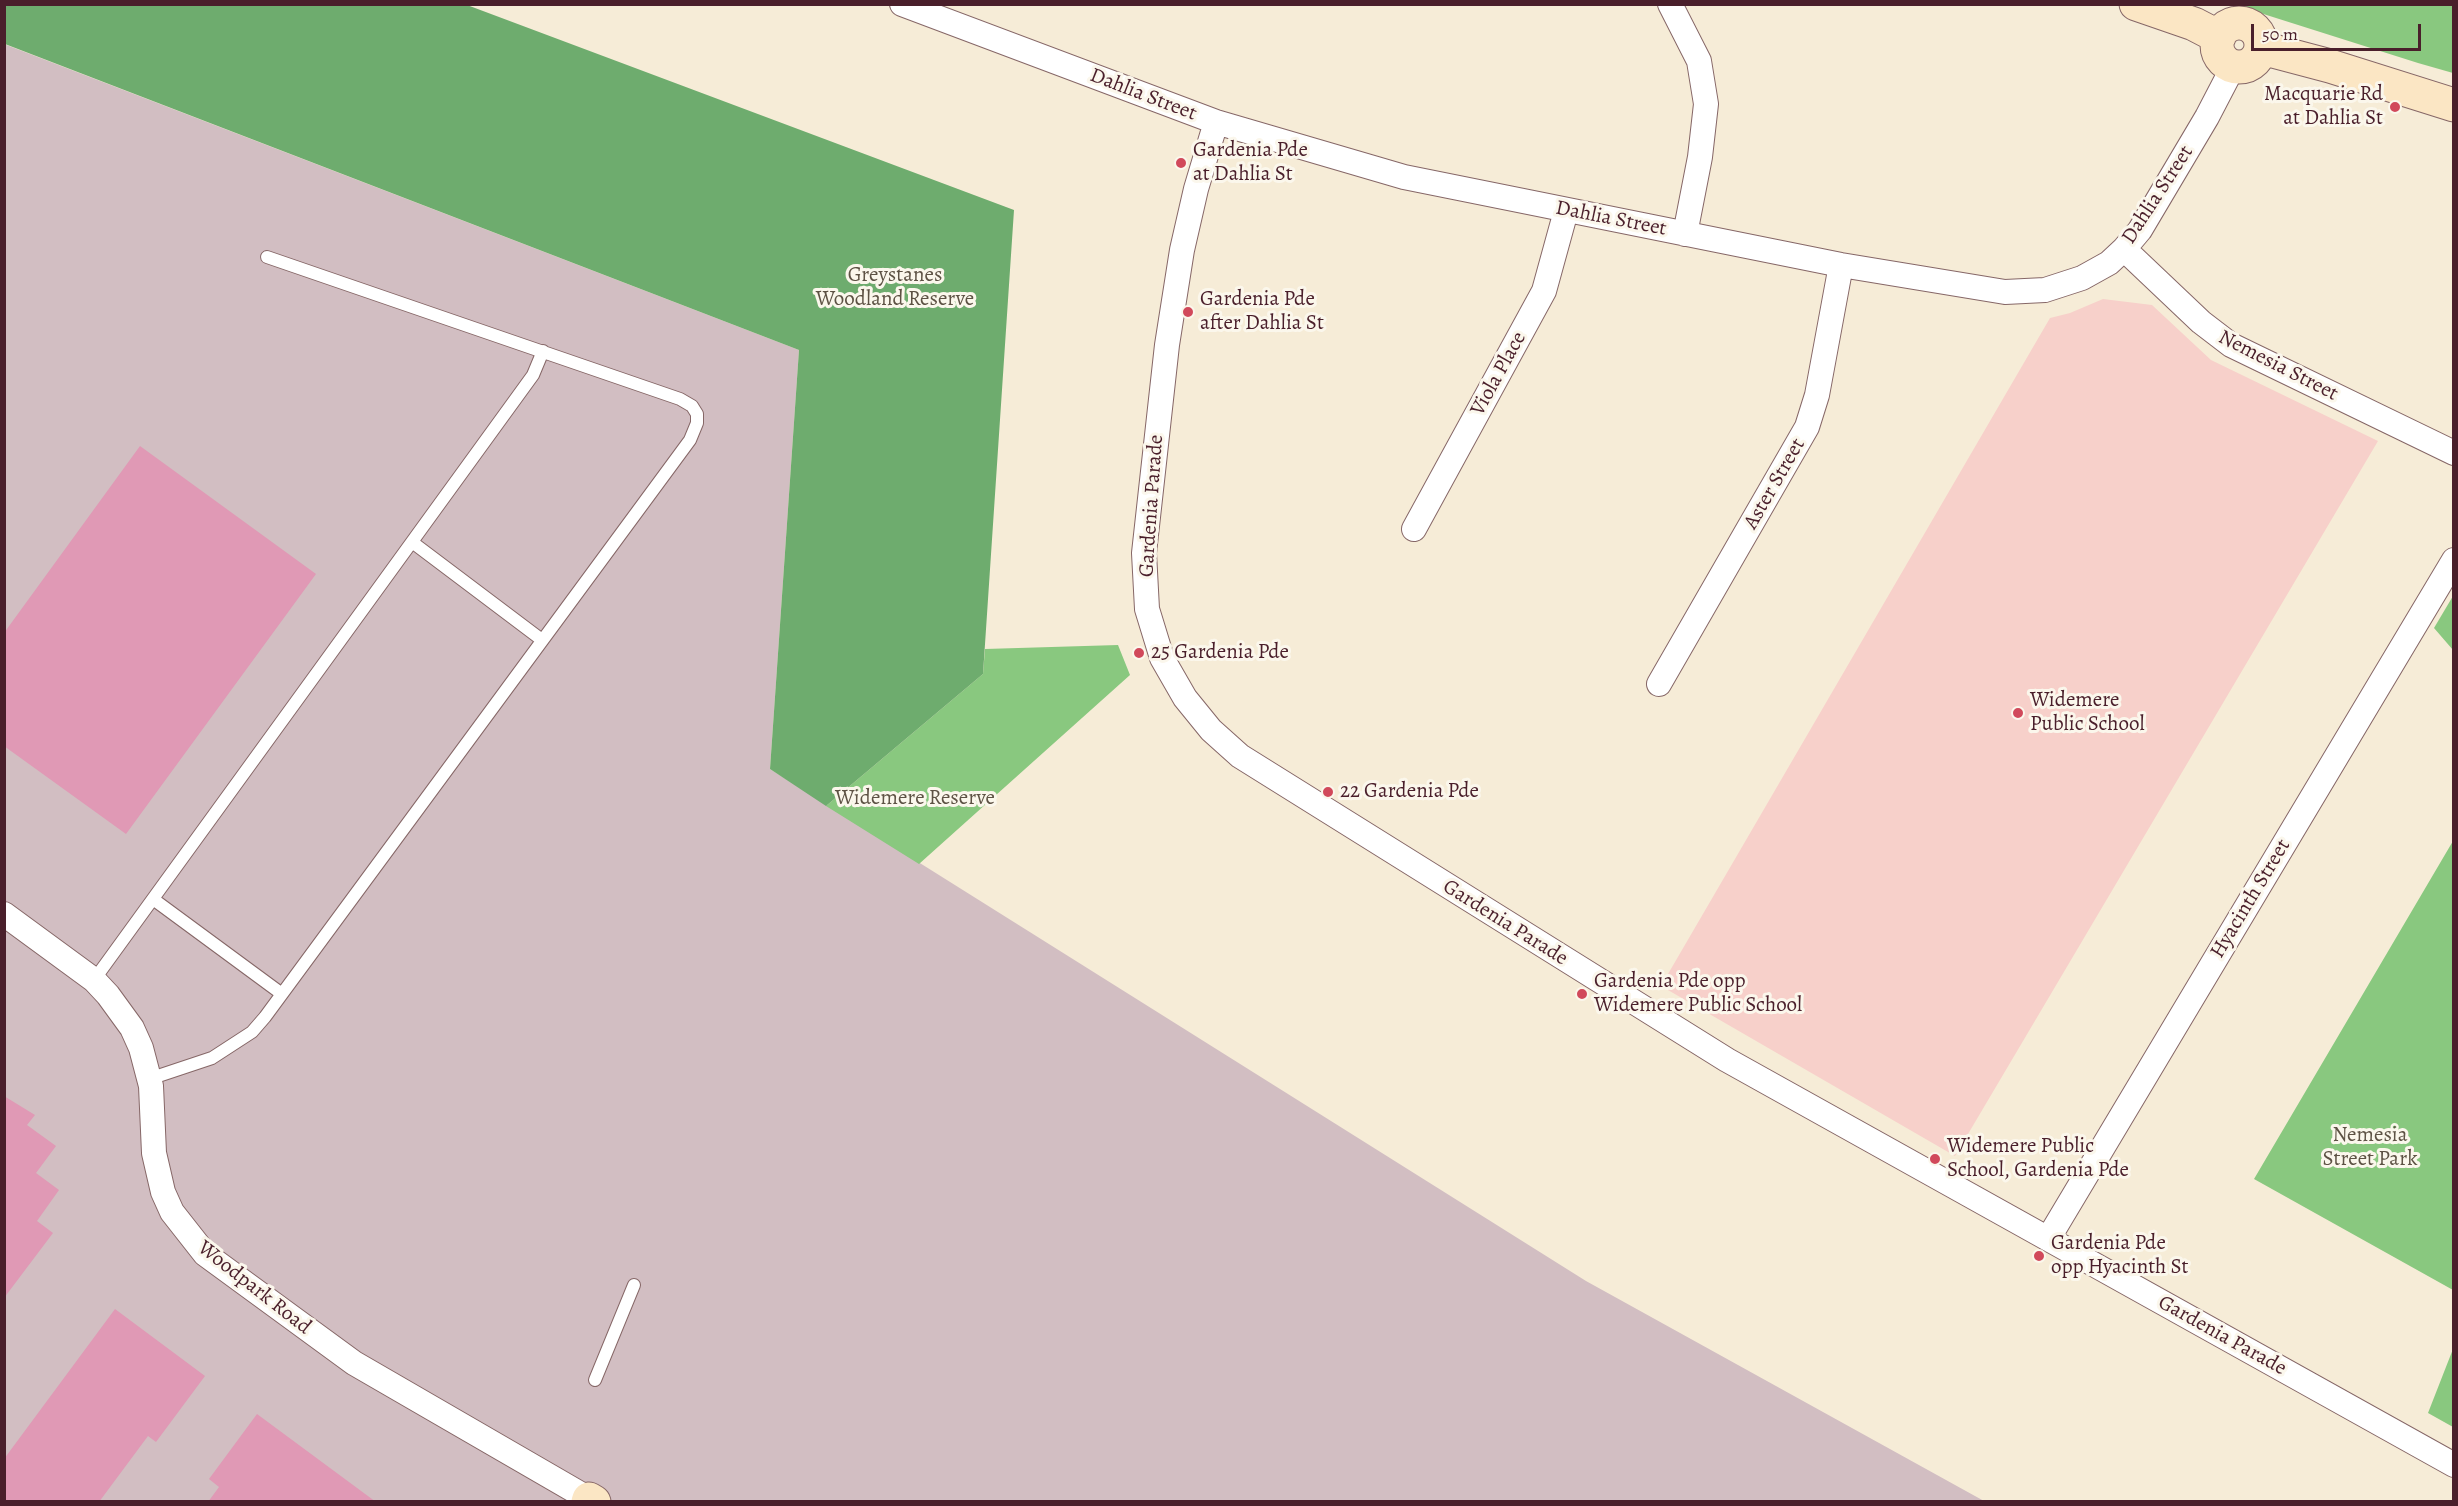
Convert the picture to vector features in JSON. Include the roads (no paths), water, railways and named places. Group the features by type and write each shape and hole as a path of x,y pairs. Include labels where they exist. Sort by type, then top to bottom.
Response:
{"street":[{"name":"Dahlia Street","path":"902,4 1216,122 1404,177 1841,265 1988,290 2033,292 2057,287 2082,278 2109,263 2140,230 2208,117 2233,66"},
{"path":"1670,4 1699,61 1706,104 1700,157 1685,234"},
{"path":"2136,4 2194,24 2219,37"},
{"path":"2241,23 2248,25 2259,34 2262,48 2252,64 2246,67 2233,66 2227,64 2219,55 2219,37 2228,26 2241,23"},
{"path":"2262,48 2330,66 2454,105"},
{"name":"Gardenia Parade","path":"1216,122 1196,189 1182,250 1167,345 1144,553 1147,609 1162,658 1185,698 1211,730 1240,756 1755,1077 2454,1465"},
{"name":"Viola Place","path":"1414,529 1544,291 1566,211"},
{"name":"Nemesia Street","path":"2124,249 2200,322 2230,345 2454,453"},
{"name":"Aster Street","path":"1659,684 1808,427 1817,395 1841,265"},
{"name":"Hyacinth Street","path":"2048,1239 2454,560"},
{"name":"Woodpark Road","path":"4,914 94,980 132,1028 141,1048 149,1079 154,1153 163,1192 172,1212 205,1254 354,1363 590,1500"}],"lane":[{"path":"149,1079 212,1058 252,1032 690,440 698,423 697,414 692,406 680,399 267,256"},
{"path":"94,980 533,375 543,351"},
{"path":"412,542 543,640"},
{"path":"153,899 282,994"},
{"path":"595,1380 634,1285"}],"place":[{"name":"Macquarie Rd at Dahlia St","path":"2395,107"},
{"name":"Gardenia Pde at Dahlia St","path":"1181,163"},
{"name":"Gardenia Pde after Dahlia St","path":"1188,312"},
{"name":"25 Gardenia Pde","path":"1139,653"},
{"name":"Widemere Public School","path":"2018,713"},
{"name":"22 Gardenia Pde","path":"1328,792"},
{"name":"Gardenia Pde opp Widemere Public School","path":"1582,994"},
{"name":"Widemere Public School, Gardenia Pde","path":"1935,1159"},
{"name":"Gardenia Pde opp Hyacinth St","path":"2039,1256"}],"park label":[{"name":"Greystanes Woodland Reserve","path":"895,288"},
{"name":"Widemere Reserve","path":"915,799"},
{"name":"Nemesia Street Park","path":"2370,1148"}]}
